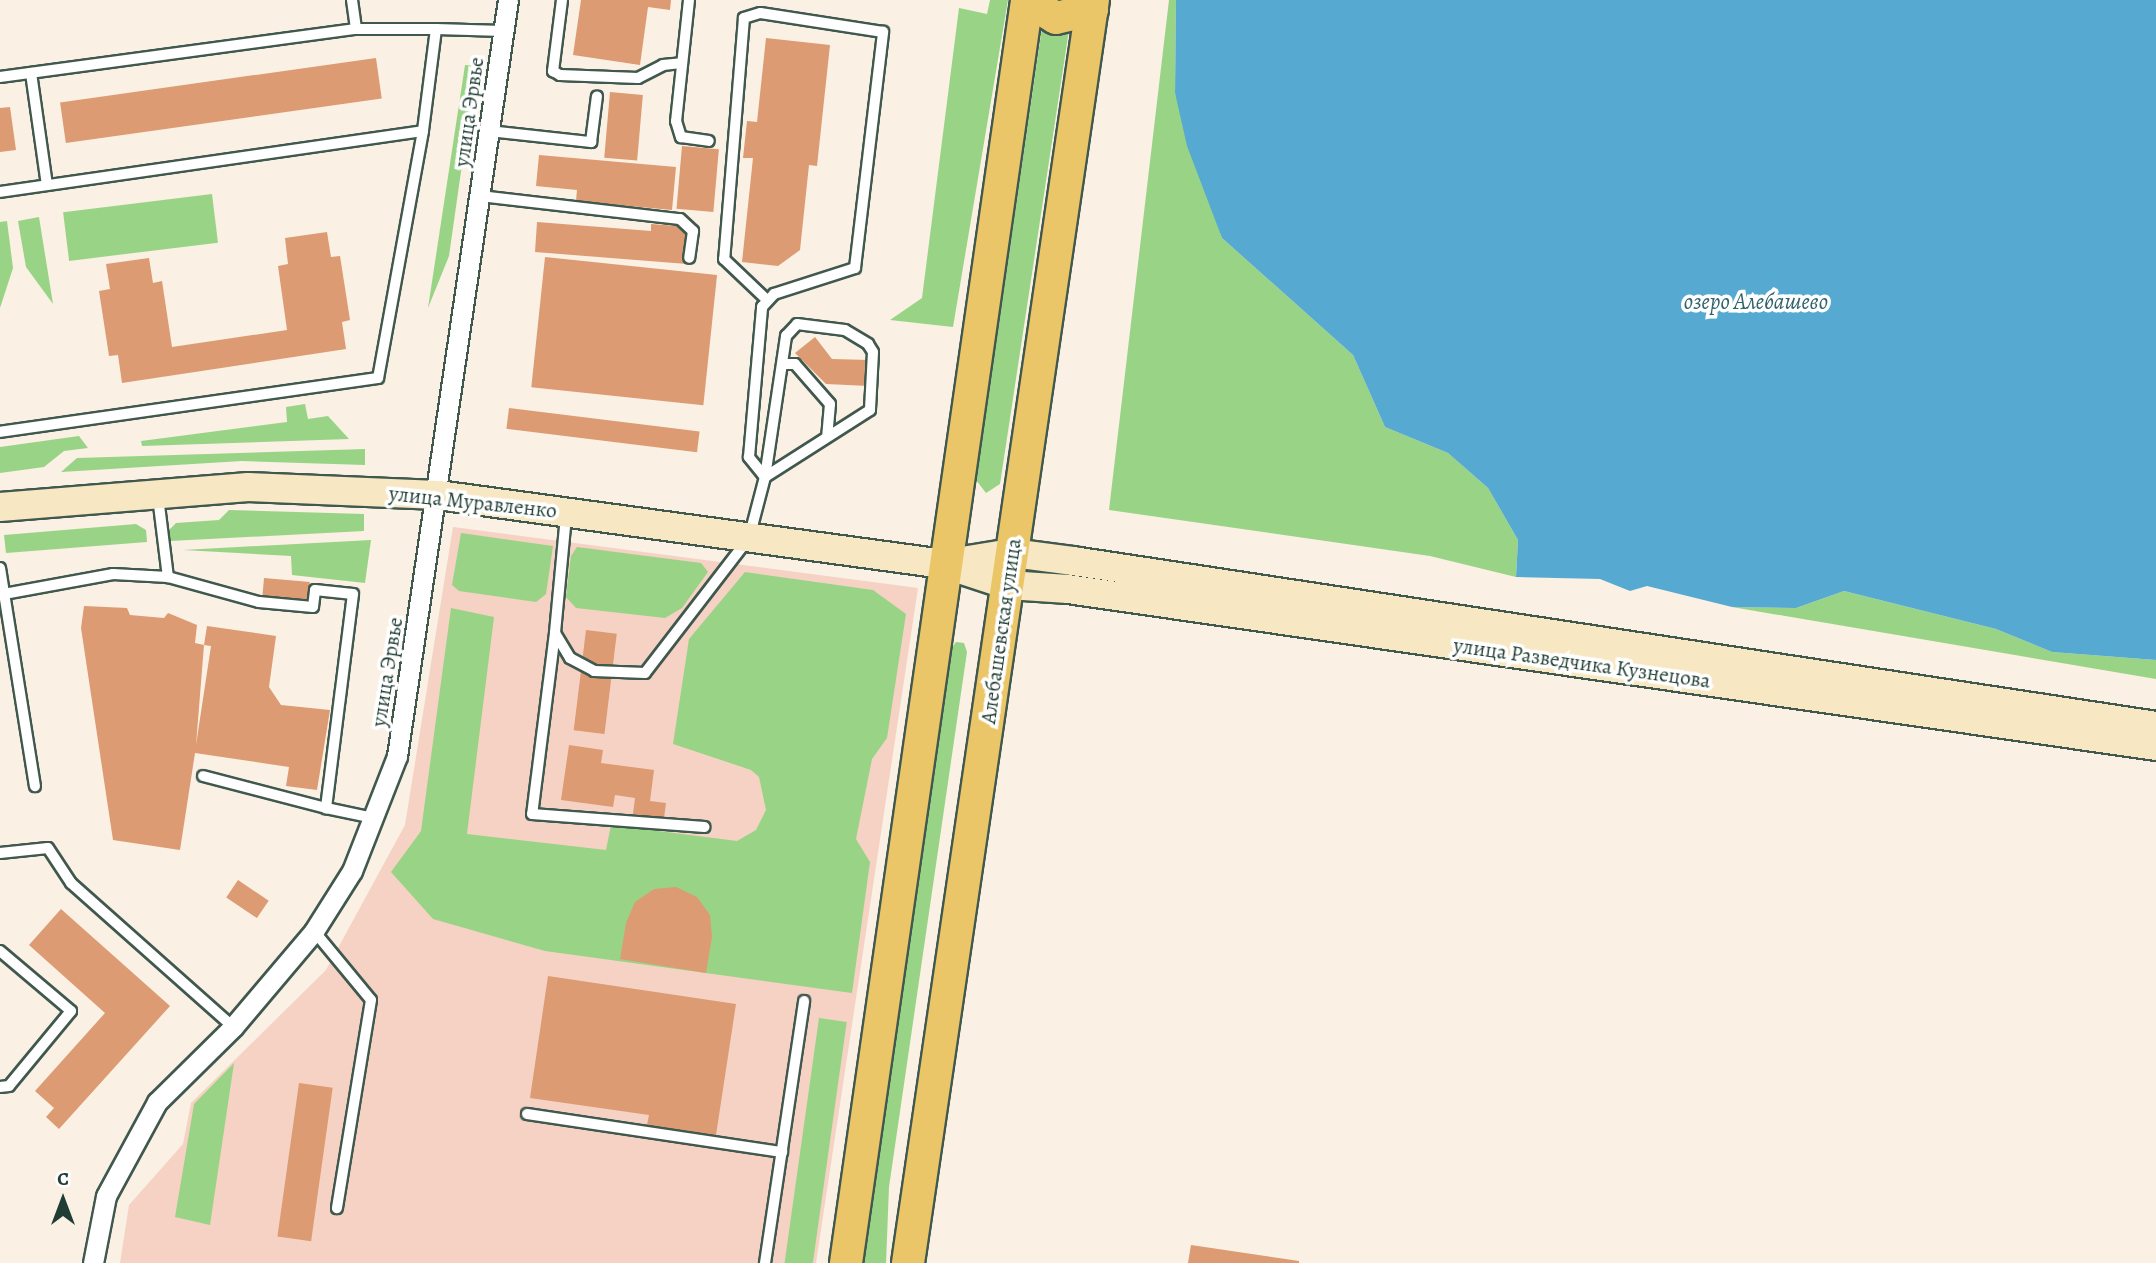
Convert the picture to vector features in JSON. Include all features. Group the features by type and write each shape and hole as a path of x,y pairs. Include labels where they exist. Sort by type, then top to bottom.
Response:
{"main road":[{"path":"846,1263 944,564 1027,0 1056,18 1093,5"},
{"name":"Алебашевская улица","path":"908,1263 1093,5"},
{"name":"улица Муравленко","path":"0,507 248,487 438,495 944,564"},
{"name":"улица Разведчика Кузнецова","path":"944,564 1012,553 2156,726"},
{"name":"улица Разведчика Кузнецова","path":"944,564 1008,585 1137,599 2156,746"}],"street":[{"name":"улица Эрвье","path":"93,1263 106,1196 157,1102 233,1027 314,931 352,871 375,819 397,756 438,495 508,0"}],"lane":[{"path":"352,0 356,29"},
{"path":"562,0 553,71 560,75 638,78 663,65 681,63"},
{"path":"689,0 681,63 677,130 681,137 709,141"},
{"path":"760,13 883,32 855,268 766,299 724,259 744,18 760,13"},
{"path":"0,77 356,29 503,31"},
{"path":"0,432 379,378 423,131 436,29"},
{"path":"32,73 47,185"},
{"path":"489,131 591,142 597,96"},
{"path":"0,192 423,131"},
{"path":"480,197 680,219 693,231 689,258"},
{"path":"765,477 749,457 766,299"},
{"path":"555,633 570,658 594,671 645,673 749,538 765,477 784,364 786,336 797,324 845,330 873,352 870,410 860,420 827,436 765,477"},
{"path":"784,364 794,365 830,404 827,436"},
{"path":"157,494 168,577"},
{"path":"566,512 555,633 532,814 705,827"},
{"path":"0,568 35,786"},
{"path":"4,594 113,574 168,577 259,602 313,607 315,590 353,594 326,808"},
{"path":"204,776 375,819"},
{"path":"0,853 48,848 71,883 233,1027"},
{"path":"314,931 372,1000 337,1208"},
{"path":"0,951 71,1011 9,1086 0,1087"},
{"path":"765,1263 804,1001"},
{"path":"527,1114 782,1152"}],"shaded area":[{"path":"453,527 918,588 816,1263 120,1263 129,1205 183,1144 191,1103 326,970 405,825"}],"green space":[{"path":"990,0 1008,0 953,327 890,320 922,298 959,8 987,14"},
{"path":"1046,0 1073,0 1072,10 1000,484 986,493 976,480"},
{"path":"1169,0 1176,0 1175,93 1222,238 1353,355 1385,427 1448,453 1488,488 1518,540 1516,577 1430,556 1109,510"},
{"path":"465,65 476,66 449,256 428,308"},
{"path":"212,194 218,243 69,261 63,212"},
{"path":"39,217 53,304 26,267 18,221"},
{"path":"7,221 13,268 0,308 0,222"},
{"path":"305,404 308,419 328,416 349,439 142,446 141,441 287,422 286,407"},
{"path":"79,436 88,448 64,451 44,467 0,473 0,447"},
{"path":"365,449 365,465 242,461 61,472 77,458"},
{"path":"229,510 364,514 364,531 170,541 169,530 176,523 219,520"},
{"path":"136,524 146,530 147,542 6,553 4,535"},
{"path":"461,533 553,546 546,594 536,602 459,591 452,585"},
{"path":"371,540 365,583 292,575 291,556 183,550"},
{"path":"577,547 701,563 708,572 682,608 665,618 576,608 566,597 571,556"},
{"path":"745,572 873,590 906,614 887,738 872,759 856,839 870,862 852,993 545,951 433,919 391,872 421,831 451,608 494,617 467,834 606,850 611,825 737,841 756,830 766,810 759,777 751,770 673,744 689,639"},
{"path":"1844,591 1996,629 2052,652 2156,660 2156,679 1732,607 1796,608"},
{"path":"956,642 964,643 967,652 889,1187 886,1263 862,1263 951,649"},
{"path":"819,1018 847,1022 813,1263 785,1263"},
{"path":"234,1063 210,1225 175,1217 194,1104"}],"water":[{"name":"озеро Алебашево","path":"1176,0 2156,0 2156,660 2052,652 1996,629 1844,591 1796,608 1732,607 1647,586 1630,591 1600,579 1516,577 1518,540 1488,488 1448,453 1385,427 1353,355 1222,238 1187,146 1175,93"}],"building":[{"path":"581,0 671,0 670,10 648,7 640,65 573,55"},
{"path":"766,38 830,45 817,166 809,165 800,250 778,266 742,262 753,158 743,158 747,121 757,122"},
{"path":"376,58 382,99 66,143 60,102"},
{"path":"610,92 643,95 637,161 604,158"},
{"path":"10,107 16,150 0,152 0,108"},
{"path":"682,146 719,149 713,212 677,209"},
{"path":"539,155 676,167 672,210 576,201 577,190 536,186"},
{"path":"537,222 651,231 651,224 690,227 687,264 535,252"},
{"path":"327,232 331,257 340,256 350,320 342,322 346,349 122,383 118,355 109,356 99,291 110,289 106,264 149,258 153,283 162,281 172,347 287,330 278,266 288,264 285,238"},
{"path":"545,257 717,275 703,405 531,387"},
{"path":"815,337 832,359 870,360 869,386 826,384 795,353"},
{"path":"509,408 700,431 697,452 506,429"},
{"path":"264,578 310,582 308,601 262,597"},
{"path":"84,606 127,608 130,615 164,618 168,613 197,625 195,643 204,645 207,626 276,636 269,687 281,705 330,710 317,790 286,786 289,767 195,753 180,850 113,840 81,628","holes":["204,645 211,646 196,745"]},
{"path":"586,630 617,634 604,734 574,730"},
{"path":"569,745 603,750 601,763 654,770 650,801 666,803 664,818 633,814 635,798 615,795 613,807 561,800"},
{"path":"238,880 269,901 257,918 226,897"},
{"path":"676,887 697,897 710,915 712,937 706,973 620,959 626,923 635,902 654,889"},
{"path":"61,909 170,1006 59,1129 46,1117 54,1108 35,1091 105,1013 29,945"},
{"path":"548,976 736,1004 716,1135 647,1125 649,1115 530,1098"},
{"path":"299,1083 333,1088 311,1241 277,1236"},
{"path":"1191,1245 1299,1261 1299,1263 1188,1263"}]}
